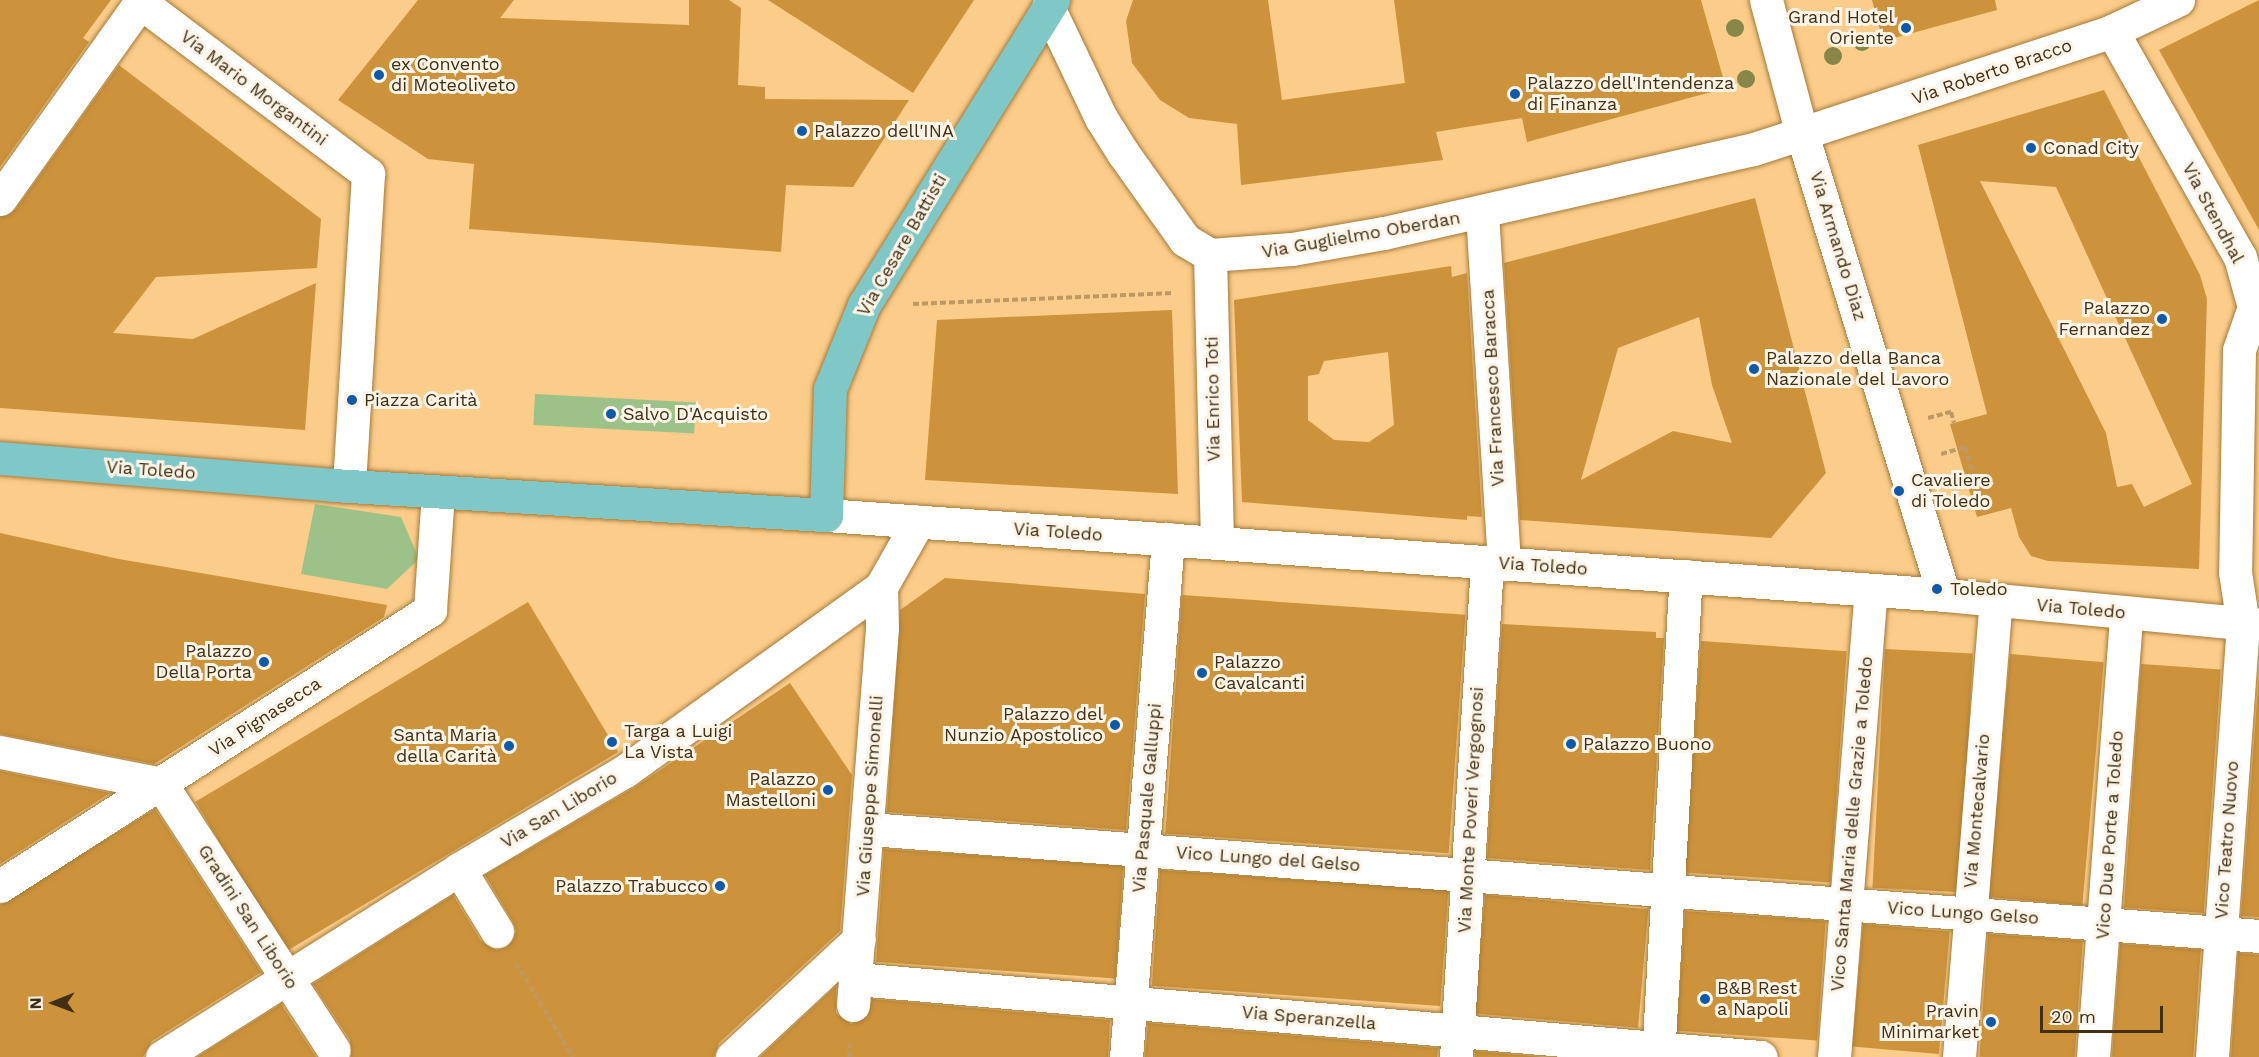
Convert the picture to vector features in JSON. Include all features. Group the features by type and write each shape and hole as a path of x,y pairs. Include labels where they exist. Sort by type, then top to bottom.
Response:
{"main road":[{"name":"Via Cesare Battisti","path":"826,515 830,389 864,305 1051,4"},
{"name":"Via Toledo","path":"0,458 349,485"},
{"path":"349,485 826,515"}],"street":[{"name":"Via Armando Diaz","path":"1766,0 1802,134 1944,595"},
{"name":"Via Roberto Bracco","path":"1802,134 2112,31 2178,0"},
{"name":"Via Mario Morgantini","path":"141,1 368,174 349,485"},
{"path":"0,199 141,1"},
{"path":"1051,4 1101,117 1123,153 1185,240 1210,255"},
{"name":"Via Stendhal","path":"2112,31 2240,257 2257,307 2239,350 2235,458 2235,572 2251,624"},
{"name":"Via Guglielmo Oberdan","path":"1210,255 1292,249 1482,213 1802,134"},
{"name":"Via Francesco Baracca","path":"1482,213 1495,563"},
{"name":"Via Enrico Toti","path":"1210,255 1217,543"},
{"name":"Via Pignasecca","path":"0,886 430,610 438,492"},
{"name":"Via Toledo","path":"826,515 1944,595 2251,624"},
{"name":"Via San Liborio","path":"162,1057 459,869 624,771 881,587 918,522"},
{"name":"Via Pasquale Galluppi","path":"1126,1057 1168,539"},
{"name":"Via Monte Poveri Vergognosi","path":"1457,1044 1467,874 1495,563"},
{"path":"1658,1053 1686,576"},
{"name":"Via Giuseppe Simonelli","path":"854,992 869,829 882,628 881,587"},
{"name":"Vico Santa Maria delle Grazie a Toledo","path":"1834,1057 1871,590"},
{"name":"Via Montecalvario","path":"1959,1057 1968,913 1996,601"},
{"name":"Vico Due Porte a Toledo","path":"2093,1057 2126,613"},
{"name":"Vico Teatro Nuovo","path":"2212,1057 2220,933 2251,624"},
{"path":"0,752 161,784"},
{"name":"Gradini San Liborio","path":"161,784 334,1050"},
{"name":"Vico Lungo del Gelso","path":"869,829 1668,890"},
{"path":"459,869 496,931"},
{"name":"Vico Lungo Gelso","path":"1668,890 2259,936"},
{"path":"732,1057 859,939"},
{"name":"Via Speranzella","path":"854,992 1131,1002 1457,1044 1761,1057"}],"path":[{"path":"913,304 1211,292"},
{"path":"1968,456 1984,512"},
{"path":"496,931 573,1057"}],"green space":[{"path":"535,394 696,402 694,433 533,425"},
{"path":"315,504 401,517 419,559 387,589 301,574"}],"building":[{"path":"0,0 111,0 83,38 89,42 0,167"},
{"name":"Palazzo dell'INA","path":"418,0 514,0 500,18 689,25 689,0 729,0 741,8 738,85 765,87 765,99 909,100 853,187 786,185 781,252 469,229 474,164 428,159 338,100"},
{"path":"768,0 974,0 913,93"},
{"name":"Palazzo dell'Intendenza di Finanza","path":"1133,0 1268,0 1282,100 1405,83 1394,0 1701,0 1726,88 1527,142 1522,118 1436,132 1443,160 1241,185 1237,124 1189,118 1160,100 1132,63 1126,21"},
{"name":"Grand Hotel Oriente","path":"1872,0 1995,0 1997,10 1883,41"},
{"path":"2259,0 2259,230 2159,50"},
{"path":"119,65 321,219 317,268 156,277 113,333 193,339 316,283 305,430 0,408 0,217 15,210"},
{"name":"Palazzo Fernandez","path":"2104,90 2200,275 2207,299 2199,569 2048,561 2031,556 2019,537 2011,508 1977,517 1950,424 1987,414 1918,145","holes":["1980,181 2056,187 2192,484 2144,507 2132,484 2117,487 2106,433"]},
{"name":"Palazzo della Banca Nazionale del Lavoro","path":"1755,198 1826,473 1771,538 1520,520 1504,263","holes":["1699,317 1712,385 1732,443 1673,431 1581,480 1618,348"]},
{"path":"1451,266 1452,277 1467,273 1482,517 1467,516 1467,520 1242,502 1234,300","holes":["1388,352 1394,425 1369,442 1334,440 1308,420 1308,376 1319,374 1324,361"]},
{"path":"1172,310 1178,494 925,480 937,320"},
{"path":"0,533 119,559 387,605 384,617 154,764 0,734"},
{"path":"945,578 1145,594 1126,830 887,812 900,610"},
{"path":"1182,595 1465,615 1449,853 1165,833"},
{"path":"528,602 618,752 286,952 195,802"},
{"name":"Palazzo Buono","path":"1502,624 1656,632 1656,638 1664,638 1650,870 1487,858"},
{"path":"1701,641 1847,651 1830,883 1685,872"},
{"path":"1885,649 1973,654 1960,892 1872,888"},
{"path":"2010,654 2104,662 2082,905 1989,897"},
{"path":"2141,664 2221,670 2204,913 2124,907"},
{"path":"2259,674 2259,917 2241,916"},
{"path":"790,683 852,775 840,931 719,1043 714,1057 351,1057 350,1040 313,984 453,895 481,941 497,950 507,947 516,931 485,875 635,787"},
{"path":"0,771 110,793 0,864"},
{"path":"155,809 261,972 152,1041 143,1057 0,1057 0,905"},
{"path":"884,849 1123,866 1116,978 876,962"},
{"path":"1160,870 1448,890 1440,1006 1152,986"},
{"path":"1485,895 1648,909 1638,1028 1475,1014"},
{"path":"1685,911 1826,921 1817,1041 1677,1031"},
{"path":"1863,924 1950,932 1939,1054 1852,1047"},
{"path":"1988,934 2083,941 2075,1057 1979,1057"},
{"path":"2120,944 2201,950 2193,1057 2112,1057"},
{"path":"2238,953 2259,955 2259,1057 2231,1057"},
{"path":"836,986 836,1013 851,1024 868,1016 872,999 1110,1020 1108,1057 760,1057"},
{"path":"281,1004 316,1057 197,1057"},
{"path":"1148,1023 1438,1048 1437,1057 1145,1057"},
{"path":"1475,1051 1543,1057 1475,1057"}],"place":[{"name":"Grand Hotel Oriente","path":"1906,28"},
{"name":"ex Convento di Moteoliveto","path":"379,75"},
{"name":"Palazzo dell'Intendenza di Finanza","path":"1515,94"},
{"name":"Palazzo dell'INA","path":"802,131"},
{"name":"Conad City","path":"2031,148"},
{"name":"Palazzo Fernandez","path":"2162,319"},
{"name":"Palazzo della Banca Nazionale del Lavoro","path":"1754,369"},
{"name":"Piazza Carità","path":"352,400"},
{"name":"Salvo D'Acquisto","path":"611,414"},
{"name":"Cavaliere di Toledo","path":"1899,491"},
{"name":"Toledo","path":"1937,589"},
{"name":"Palazzo Della Porta","path":"264,662"},
{"name":"Palazzo Cavalcanti","path":"1202,673"},
{"name":"Palazzo del Nunzio Apostolico","path":"1115,725"},
{"name":"Targa a Luigi La Vista","path":"612,742"},
{"name":"Palazzo Buono","path":"1571,744"},
{"name":"Santa Maria della Carità","path":"509,746"},
{"name":"Palazzo Mastelloni","path":"828,790"},
{"name":"Palazzo Trabucco","path":"720,886"},
{"name":"B&B Rest a Napoli","path":"1705,999"},
{"name":"Pravin Minimarket","path":"1991,1022"}]}
